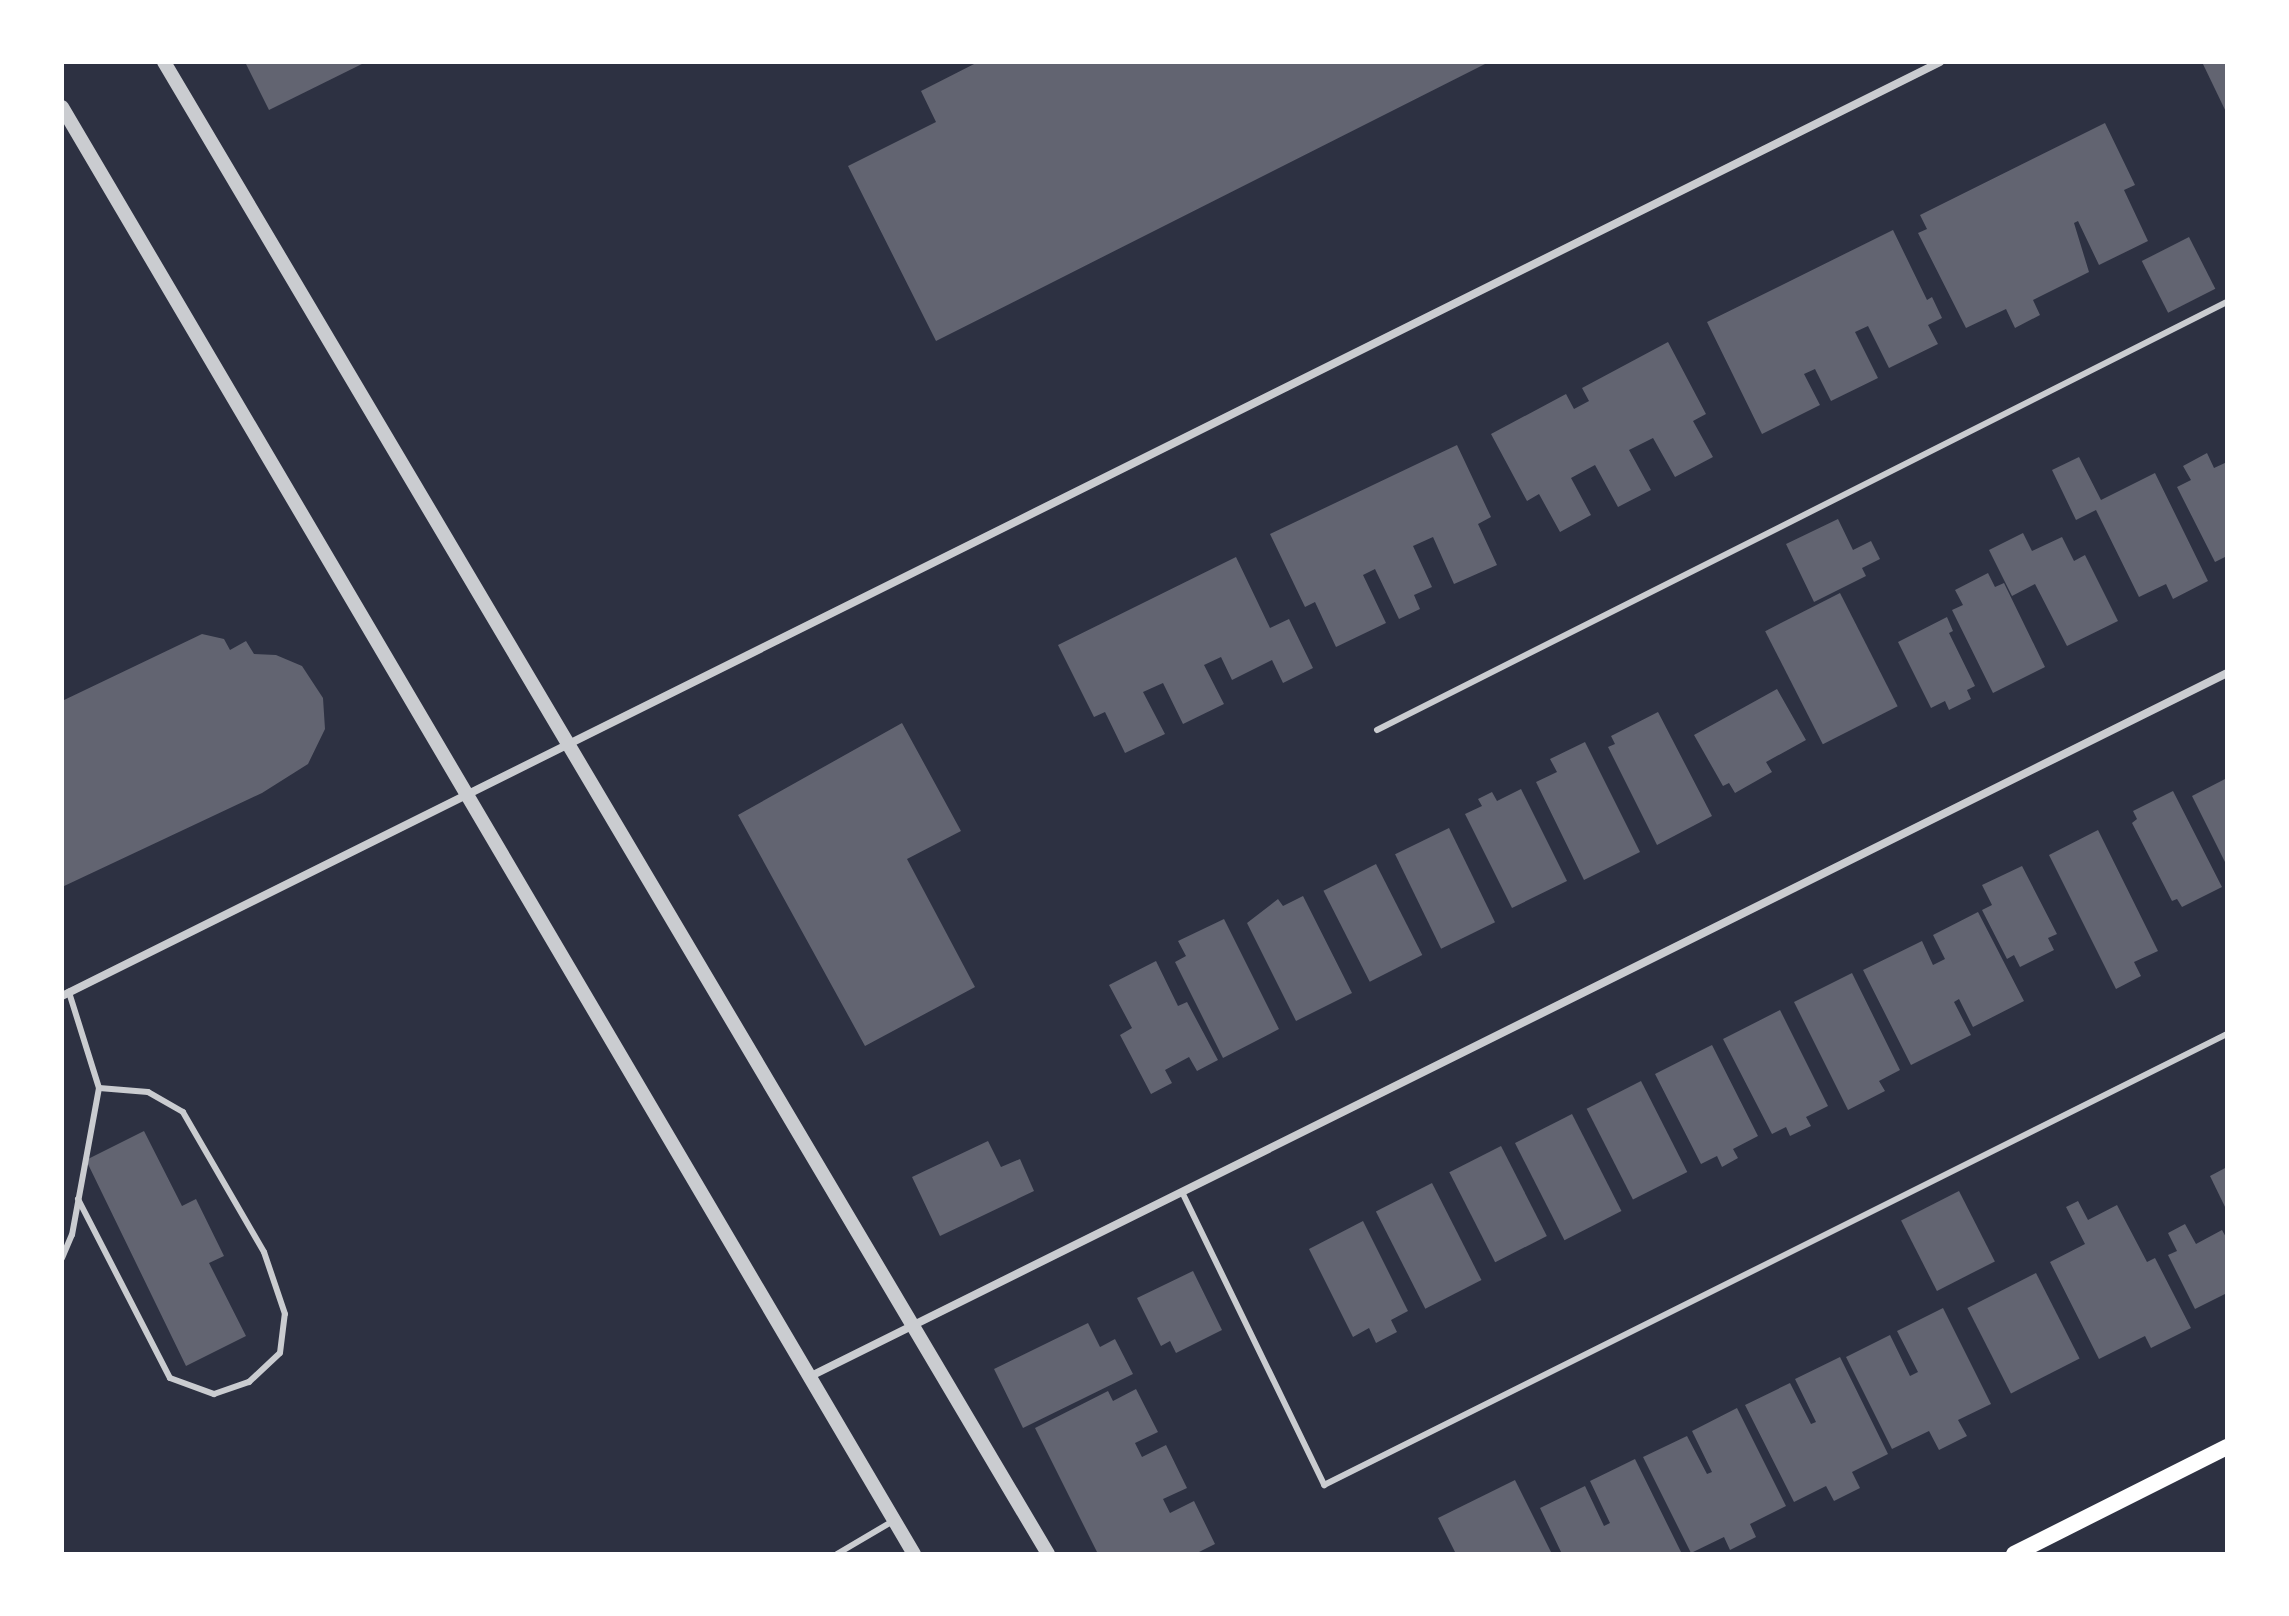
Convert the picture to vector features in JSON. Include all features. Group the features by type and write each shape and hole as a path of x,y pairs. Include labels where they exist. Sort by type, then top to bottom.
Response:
{"main road":[{"path":"2014,1554 2227,1447"}],"street":[{"path":"164,62 1048,1554"},
{"path":"66,994 1940,62"},
{"path":"62,107 914,1554"},
{"path":"808,1378 2227,673"}],"lane":[{"path":"1377,730 2227,302"},
{"path":"62,1258 78,1199 99,1088 66,994"},
{"path":"1182,1192 1324,1485 2227,1034"},
{"path":"78,1199 170,1378 214,1394 249,1382 280,1353 285,1314 264,1252 183,1112 148,1092 99,1088"},
{"path":"837,1554 893,1521"}],"building":[{"path":"245,62 366,62 269,110"},
{"path":"978,62 1489,62 936,341 848,166 936,122 921,91"},
{"path":"2202,62 2227,62 2227,114"},
{"path":"2105,123 2135,185 2124,190 2148,241 2099,265 2078,221 2074,223 2089,272 2033,300 2040,315 2015,328 2006,309 1966,328 1918,233 1927,229 1920,215"},
{"path":"1893,230 1927,300 1932,297 1942,318 1928,325 1938,344 1889,368 1868,326 1855,332 1878,378 1831,401 1815,369 1804,374 1820,405 1762,434 1707,322"},
{"path":"2189,237 2215,289 2168,313 2142,261"},
{"path":"1668,342 1706,414 1693,421 1713,457 1675,477 1653,438 1629,450 1651,490 1618,507 1595,465 1571,478 1591,515 1560,532 1539,494 1527,501 1491,434 1566,394 1574,409 1589,401 1582,388"},
{"path":"1457,445 1491,517 1478,524 1497,565 1454,584 1433,537 1413,546 1432,587 1414,595 1420,609 1399,619 1375,569 1363,575 1386,623 1336,647 1315,602 1305,607 1270,534"},
{"path":"2207,453 2214,468 2227,462 2227,556 2215,562 2177,487 2191,480 2183,466"},
{"path":"2079,457 2101,500 2155,473 2208,581 2173,599 2166,584 2139,597 2096,510 2076,520 2052,470"},
{"path":"1838,519 1853,550 1871,541 1880,559 1862,568 1866,576 1814,602 1786,544"},
{"path":"2023,533 2032,551 2062,537 2074,561 2085,555 2118,621 2067,646 2035,584 2012,596 1989,550"},
{"path":"1236,557 1270,628 1289,619 1313,668 1283,683 1272,660 1232,680 1221,657 1204,665 1224,704 1183,724 1163,683 1143,692 1165,734 1125,753 1105,712 1094,717 1058,645"},
{"path":"1988,573 1995,587 2004,583 2045,667 1993,693 1952,610 1963,605 1955,590"},
{"path":"1840,593 1898,706 1823,744 1765,631"},
{"path":"1947,617 1953,631 1949,633 1975,686 1967,690 1971,699 1949,710 1945,701 1931,708 1898,642"},
{"path":"202,634 224,639 230,650 246,641 254,654 276,655 302,666 323,698 325,729 308,764 262,793 62,887 62,701"},
{"path":"1777,689 1806,740 1766,762 1772,772 1735,793 1729,783 1723,786 1694,735"},
{"path":"1658,712 1712,816 1657,845 1608,747 1615,744 1611,736"},
{"path":"902,723 961,831 907,859 975,987 865,1046 738,815"},
{"path":"1585,742 1640,852 1584,880 1536,782 1557,772 1550,759"},
{"path":"2227,778 2227,866 2192,796"},
{"path":"1521,789 1567,881 1512,908 1465,814 1482,806 1478,799 1492,792 1497,801"},
{"path":"2173,791 2222,887 2182,907 2177,899 2172,901 2132,823 2137,819 2133,811"},
{"path":"1449,828 1495,922 1441,949 1395,854"},
{"path":"2098,830 2158,951 2134,962 2141,976 2116,989 2049,855"},
{"path":"1376,864 1422,955 1370,982 1323,891"},
{"path":"2022,866 2057,934 2048,938 2054,950 2020,967 2014,955 2007,959 1982,910 1992,905 1982,885"},
{"path":"1303,896 1352,993 1296,1021 1247,923 1278,899 1283,906"},
{"path":"1978,912 2024,1001 1973,1027 1959,999 1954,1002 1971,1035 1911,1065 1863,970 1922,941 1933,965 1945,959 1933,935"},
{"path":"1224,919 1279,1029 1223,1058 1175,962 1186,956 1178,941"},
{"path":"1156,961 1178,1006 1187,1002 1218,1060 1197,1071 1189,1057 1165,1070 1172,1083 1151,1094 1120,1035 1132,1028 1109,985"},
{"path":"1852,973 1900,1070 1879,1081 1885,1091 1848,1110 1794,1002"},
{"path":"1780,1010 1828,1106 1806,1117 1811,1126 1790,1136 1786,1127 1772,1134 1723,1039"},
{"path":"1712,1045 1758,1136 1733,1149 1738,1158 1722,1167 1717,1156 1701,1164 1655,1074"},
{"path":"1641,1081 1687,1172 1633,1200 1587,1109"},
{"path":"1572,1114 1621,1211 1564,1240 1515,1143"},
{"path":"144,1131 182,1206 196,1199 224,1256 209,1263 246,1336 186,1366 86,1160"},
{"path":"988,1141 1001,1167 1020,1159 1034,1191 940,1236 912,1177"},
{"path":"1501,1146 1547,1236 1495,1262 1449,1172"},
{"path":"2227,1167 2227,1211 2210,1176"},
{"path":"1432,1183 1481,1280 1425,1309 1376,1212"},
{"path":"1959,1191 1995,1261 1937,1291 1901,1221"},
{"path":"2078,1201 2088,1220 2117,1205 2147,1262 2155,1258 2191,1328 2151,1348 2145,1336 2099,1359 2050,1262 2085,1244 2066,1207"},
{"path":"1363,1221 1408,1311 1391,1320 1397,1332 1376,1343 1369,1328 1353,1337 1309,1249"},
{"path":"2185,1224 2196,1244 2222,1230 2227,1239 2227,1293 2195,1309 2168,1255 2177,1251 2168,1233"},
{"path":"1193,1271 1222,1330 1176,1353 1170,1341 1161,1346 1137,1298"},
{"path":"2036,1273 2080,1359 2011,1393 1967,1308"},
{"path":"1943,1308 1991,1404 1958,1420 1967,1436 1939,1450 1929,1431 1892,1449 1846,1357 1890,1335 1910,1376 1918,1372 1897,1331"},
{"path":"1088,1323 1100,1347 1115,1339 1133,1374 1023,1428 994,1369"},
{"path":"1840,1357 1888,1454 1852,1472 1860,1488 1834,1501 1826,1486 1794,1502 1745,1405 1790,1383 1811,1424 1816,1422 1795,1379"},
{"path":"1136,1389 1158,1432 1135,1443 1142,1457 1166,1445 1187,1488 1163,1499 1170,1513 1194,1501 1215,1544 1195,1554 1098,1554 1035,1428 1108,1391 1113,1401"},
{"path":"1737,1408 1786,1506 1750,1524 1756,1537 1730,1550 1724,1537 1691,1553 1643,1457 1687,1436 1707,1474 1712,1472 1692,1431"},
{"path":"1635,1459 1682,1554 1562,1554 1540,1508 1585,1486 1604,1526 1610,1523 1590,1481"},
{"path":"1515,1480 1552,1554 1456,1554 1438,1518"}]}
